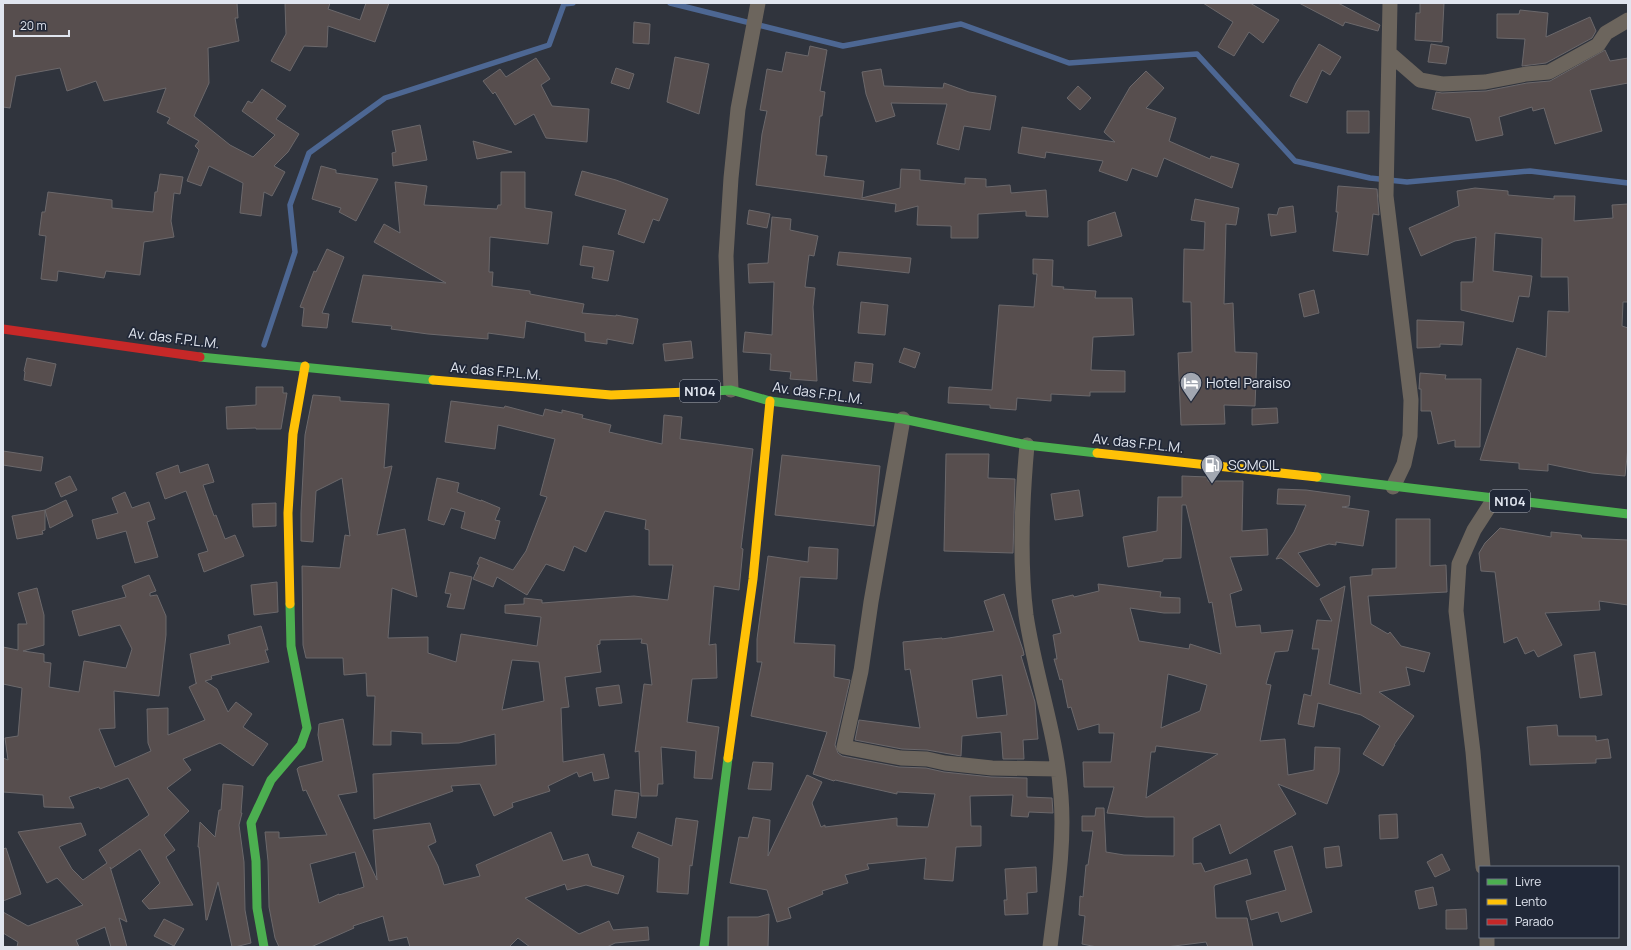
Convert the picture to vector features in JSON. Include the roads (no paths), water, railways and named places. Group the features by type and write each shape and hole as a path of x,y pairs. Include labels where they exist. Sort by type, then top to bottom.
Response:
{"main road":[{"name":"Av. das F.P.L.M.","path":"3,329 183,355 494,386 611,394 731,390 770,401 903,419 1027,445 1628,514"},
{"path":"264,947 257,908 256,861 251,823 271,780 301,745 307,728 291,646 288,513 294,434 305,366"},
{"path":"704,947 726,770 753,579 770,401"}],"street":[{"path":"731,390 726,256 731,178 738,108 758,3"},
{"path":"1390,3 1386,196 1411,400 1410,436 1404,464 1393,487"},
{"path":"1389,53 1420,80 1442,84 1485,82 1526,74 1549,72 1598,45 1606,33 1628,20"},
{"path":"903,419 871,602 861,671 844,747 901,758 926,759 984,768 1058,769"},
{"path":"1027,445 1024,486 1023,566 1026,614 1036,669 1056,756 1061,795 1063,836 1050,947"},
{"path":"1484,866 1473,752 1456,611 1459,564 1474,530 1494,499"}],"waterway":[{"path":"264,345 295,252 290,205 309,153 385,98 549,45 564,4 573,3"},
{"path":"670,3 843,46 961,24 1069,63 1197,54 1295,161 1370,178 1407,182 1530,171 1628,183"}],"place":[{"name":"Hotel Paraiso","path":"1191,402"},
{"name":"SOMOIL","path":"1212,484"}]}
